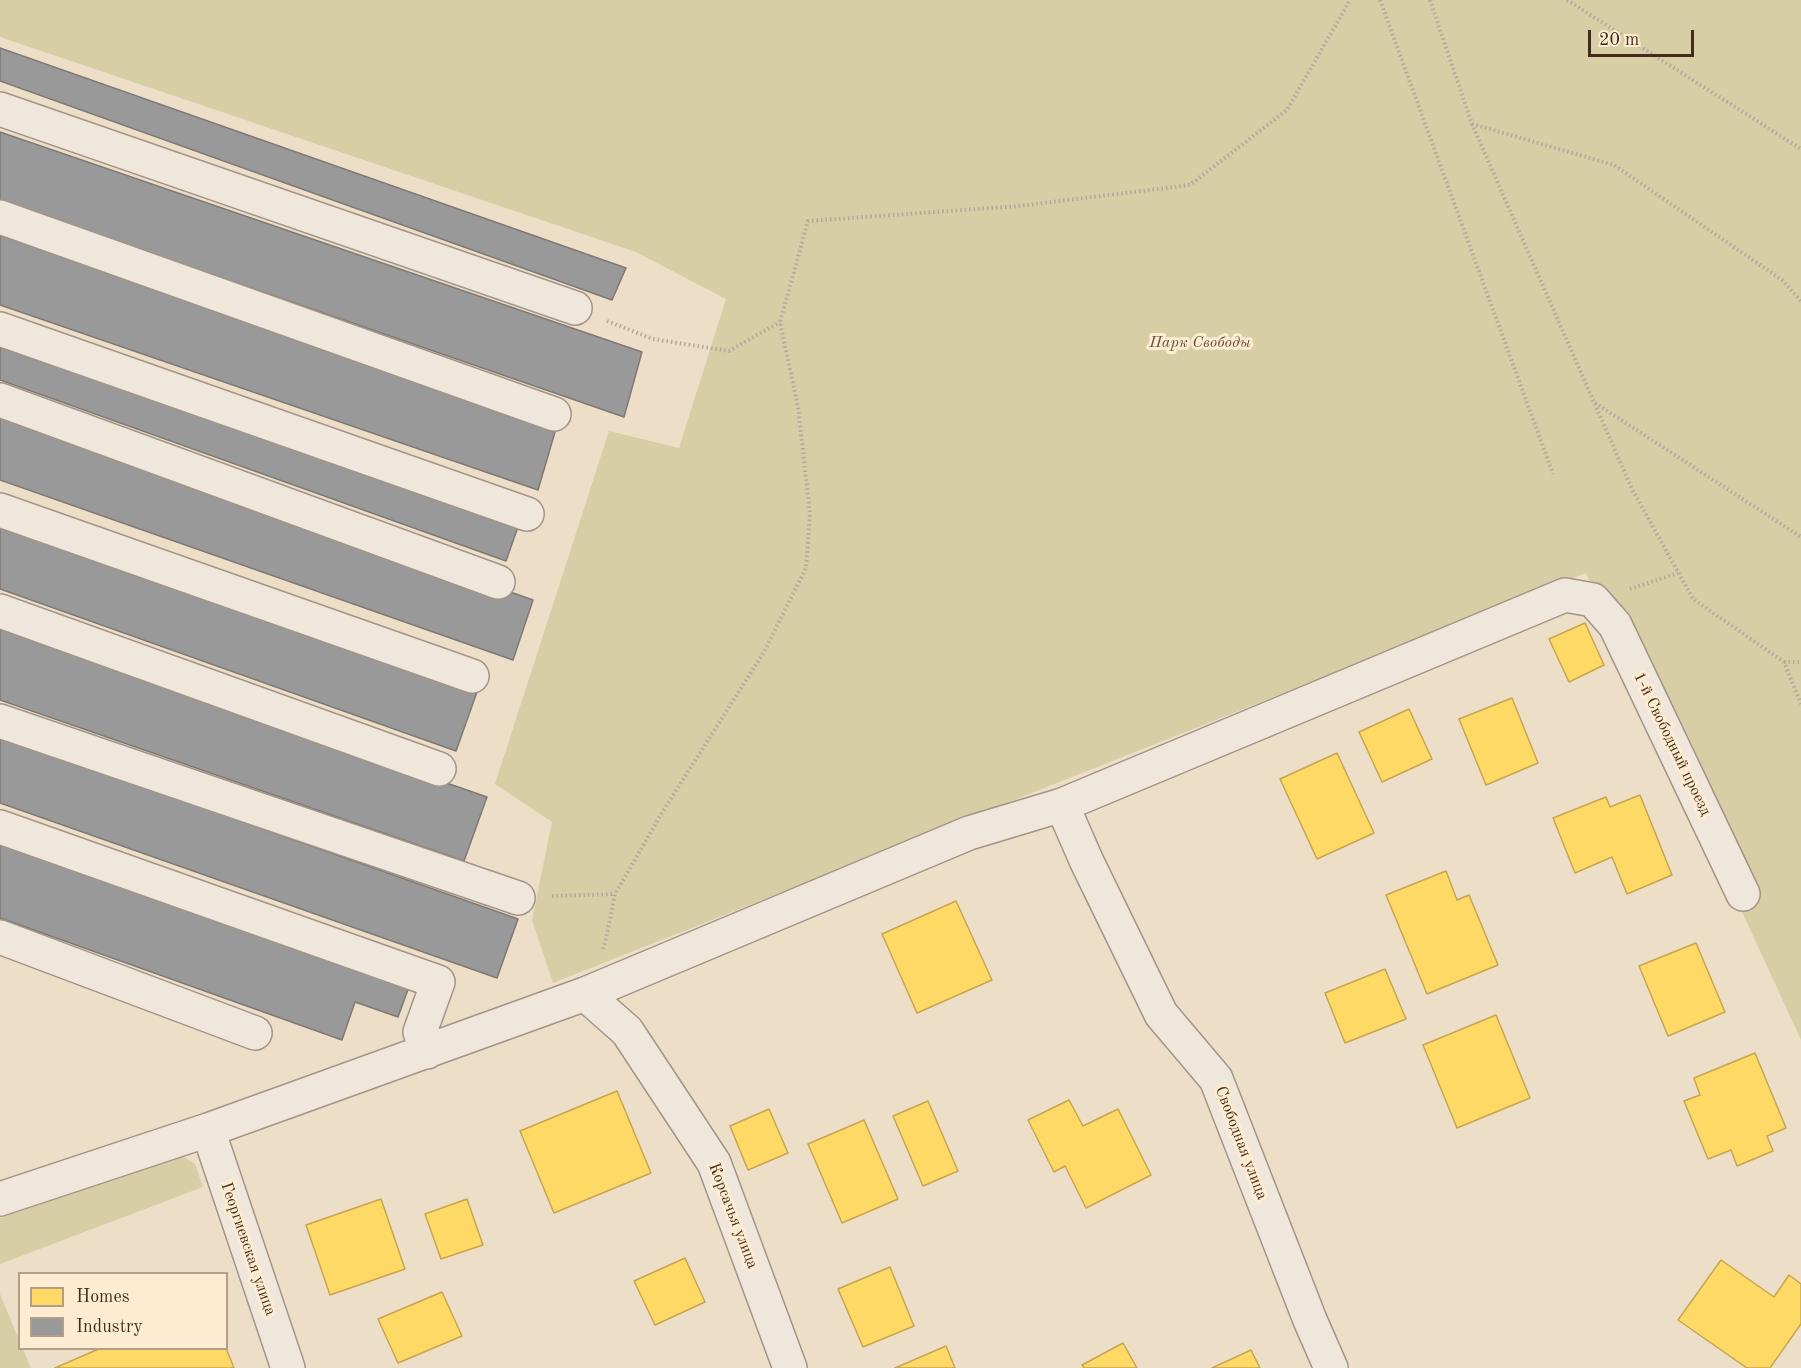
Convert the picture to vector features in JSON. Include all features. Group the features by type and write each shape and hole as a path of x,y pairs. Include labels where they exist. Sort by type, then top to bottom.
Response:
{"street":[{"path":"0,109 575,308"},
{"path":"0,217 554,414"},
{"path":"0,328 527,514"},
{"path":"0,400 498,582"},
{"path":"0,510 472,676"},
{"path":"0,1199 208,1130 585,994 969,833 1062,804 1564,595 1593,600"},
{"name":"1-й Свободный проезд","path":"1593,600 1615,625 1743,894"},
{"path":"0,611 440,769"},
{"path":"0,722 518,898"},
{"name":"Свободная улица","path":"1062,804 1087,862 1161,1014 1216,1079 1331,1368"},
{"path":"0,827 438,982 420,1032 427,1052"},
{"path":"0,937 255,1033"},
{"name":"Корсачья улица","path":"585,994 627,1031 714,1163 790,1368"},
{"name":"Георгиевская улица","path":"208,1130 288,1368"}],"path":[{"path":"585,994 606,939 615,894 663,812 764,652 806,568 810,513 798,407 780,322 808,221 1019,206 1190,185 1287,111 1350,0"},
{"path":"1380,0 1553,474"},
{"path":"1430,0 1472,124 1632,489 1693,599 1784,662 1801,704"},
{"path":"1567,0 1801,149"},
{"path":"1472,124 1614,165 1782,280 1801,301"},
{"path":"575,308 653,339 729,351 780,322"},
{"path":"1593,402 1801,537"},
{"path":"1593,600 1678,573"},
{"path":"1784,662 1801,662"},
{"path":"518,898 615,894"}],"green space":[{"name":"Парк Свободы","path":"0,0 1801,0 1801,1040 1586,573 553,983 532,920 552,822 495,784 609,431 679,448 726,299 636,252 0,37"},
{"path":"182,1156 195,1164 203,1187 0,1264 0,1218"},
{"path":"0,1294 18,1338 18,1350 23,1350 31,1368 0,1368"}],"building: Homes":[{"path":"1585,623 1604,665 1569,682 1549,639"},
{"path":"1512,698 1538,763 1486,785 1459,719"},
{"path":"1409,709 1432,759 1382,782 1359,732"},
{"path":"1337,753 1374,833 1317,859 1280,779"},
{"path":"1640,795 1672,875 1627,894 1612,857 1575,873 1553,818 1606,797 1610,807"},
{"path":"1446,871 1457,900 1469,895 1498,965 1427,994 1386,895"},
{"path":"956,901 992,980 917,1013 882,934"},
{"path":"1696,943 1725,1012 1668,1036 1639,966"},
{"path":"1385,969 1406,1019 1345,1043 1325,993"},
{"path":"1496,1015 1530,1098 1457,1128 1423,1045"},
{"path":"1755,1053 1786,1128 1767,1136 1773,1151 1737,1166 1731,1150 1708,1159 1684,1101 1700,1095 1694,1078"},
{"path":"617,1091 651,1173 554,1213 520,1131"},
{"path":"1069,1100 1083,1126 1118,1109 1151,1175 1086,1208 1065,1166 1054,1172 1028,1120"},
{"path":"928,1101 958,1171 923,1186 893,1116"},
{"path":"769,1109 788,1153 748,1170 730,1126"},
{"path":"864,1120 898,1199 842,1223 808,1144"},
{"path":"381,1199 405,1269 330,1295 306,1225"},
{"path":"467,1199 483,1245 441,1259 425,1214"},
{"path":"685,1258 705,1302 655,1325 634,1281"},
{"path":"1721,1260 1774,1297 1789,1275 1801,1284 1801,1324 1770,1368 1747,1368 1678,1320"},
{"path":"890,1267 914,1326 863,1347 838,1289"},
{"path":"442,1292 462,1336 398,1363 378,1319"},
{"path":"1123,1343 1137,1368 1084,1368 1082,1365"},
{"path":"946,1346 955,1368 895,1368"},
{"path":"96,1350 227,1350 234,1368 55,1368"},
{"path":"1251,1350 1260,1368 1212,1368"}],"building: Industry":[{"path":"0,48 626,268 612,300 0,81"},
{"path":"0,132 642,352 624,417 0,201"},
{"path":"0,235 555,432 538,490 0,305"},
{"path":"0,347 519,524 506,561 0,380"},
{"path":"0,412 533,600 513,660 0,480"},
{"path":"0,522 477,692 456,751 0,589"},
{"path":"0,628 487,797 464,861 0,700"},
{"path":"0,736 518,919 497,978 0,803"},
{"path":"0,838 410,984 398,1017 355,1002 342,1040 0,918"}]}
